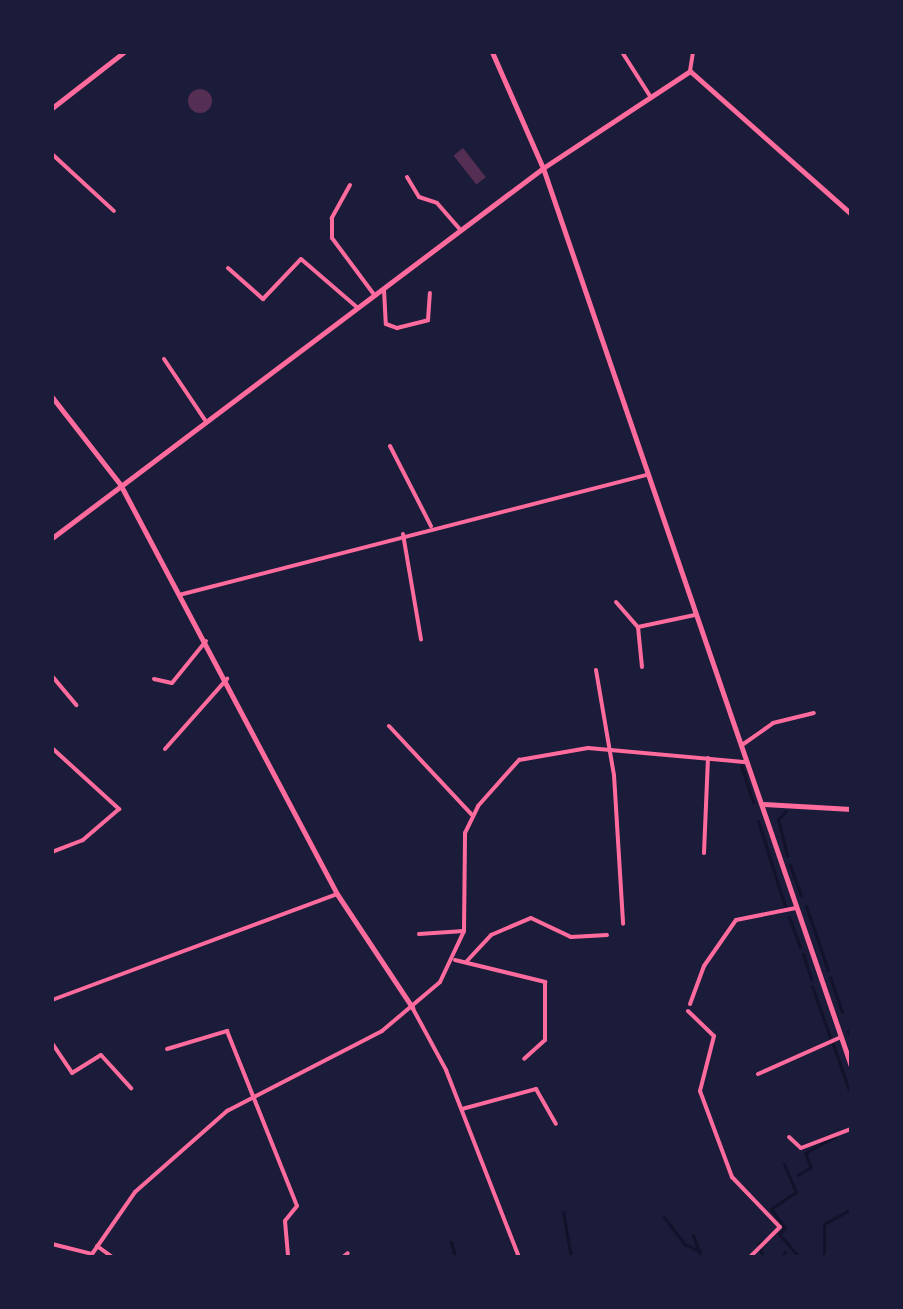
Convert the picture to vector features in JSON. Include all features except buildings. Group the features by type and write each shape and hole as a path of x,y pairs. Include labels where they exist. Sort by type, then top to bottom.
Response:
{"street":[{"path":"52,108 124,52"},
{"path":"492,52 543,168 695,615 764,804 796,908 851,1066"},
{"path":"622,52 651,99"},
{"path":"52,538 543,168 690,71 693,52"},
{"path":"690,71 851,214"},
{"path":"52,154 114,211"},
{"path":"407,177 419,197 437,203 460,229"},
{"path":"350,185 332,218 332,238 375,296"},
{"path":"228,268 263,299 301,259 358,308"},
{"path":"384,290 386,324 397,328 428,320 430,293"},
{"path":"164,359 205,420"},
{"path":"52,397 120,484 227,679 337,894 412,1007 462,1109 519,1257"},
{"path":"390,446 431,526"},
{"path":"179,595 403,533 648,475"},
{"path":"403,533 421,639"},
{"path":"616,602 638,627 642,667"},
{"path":"638,627 695,615"},
{"path":"154,679 172,683 206,641"},
{"path":"596,670 609,748 623,924"},
{"path":"52,676 76,705"},
{"path":"165,749 227,679"},
{"path":"742,745 773,723 814,713"},
{"path":"389,726 472,815"},
{"path":"52,748 119,809 83,840 52,852"},
{"path":"52,1244 91,1255 135,1192 182,1147 256,1095 382,1031 412,1007 455,960 464,931 463,847 472,815 519,760 609,748 748,763"},
{"path":"704,853 708,758"},
{"path":"764,804 851,809"},
{"path":"52,1000 337,894"},
{"path":"690,1004 704,966 736,920 796,908"},
{"path":"466,962 491,935 531,918 571,937 607,935"},
{"path":"419,934 464,931"},
{"path":"455,960 545,982 545,1040 524,1059"},
{"path":"688,1011 714,1036 700,1091 732,1177 780,1227 750,1257"},
{"path":"167,1049 224,1029 256,1095 297,1206 285,1221 288,1257"},
{"path":"758,1074 841,1037"},
{"path":"52,1043 72,1073 101,1055 131,1088"},
{"path":"462,1109 536,1089 556,1124"},
{"path":"789,1137 801,1148 851,1129"},
{"path":"97,1246 112,1257"},
{"path":"343,1257 348,1253"}],"waterway":[{"path":"741,765 753,802"},
{"path":"786,811 778,819 787,856"},
{"path":"758,821 785,906"},
{"path":"790,865 801,895"},
{"path":"806,906 828,970"},
{"path":"789,917 800,947"},
{"path":"803,954 811,979"},
{"path":"830,977 842,1012"},
{"path":"812,986 830,1037"},
{"path":"848,1031 851,1039"},
{"path":"833,1044 851,1096"},
{"path":"798,1175 811,1167 805,1153 836,1136"},
{"path":"784,1164 796,1192 771,1209 785,1228 779,1234 799,1257"},
{"path":"824,1257 824,1224 851,1209"},
{"path":"563,1212 571,1257"},
{"path":"664,1217 684,1244 699,1251"},
{"path":"693,1235 701,1257"},
{"path":"763,1257 758,1244 765,1240"},
{"path":"451,1242 455,1257"},
{"path":"782,1257 785,1252"}]}
